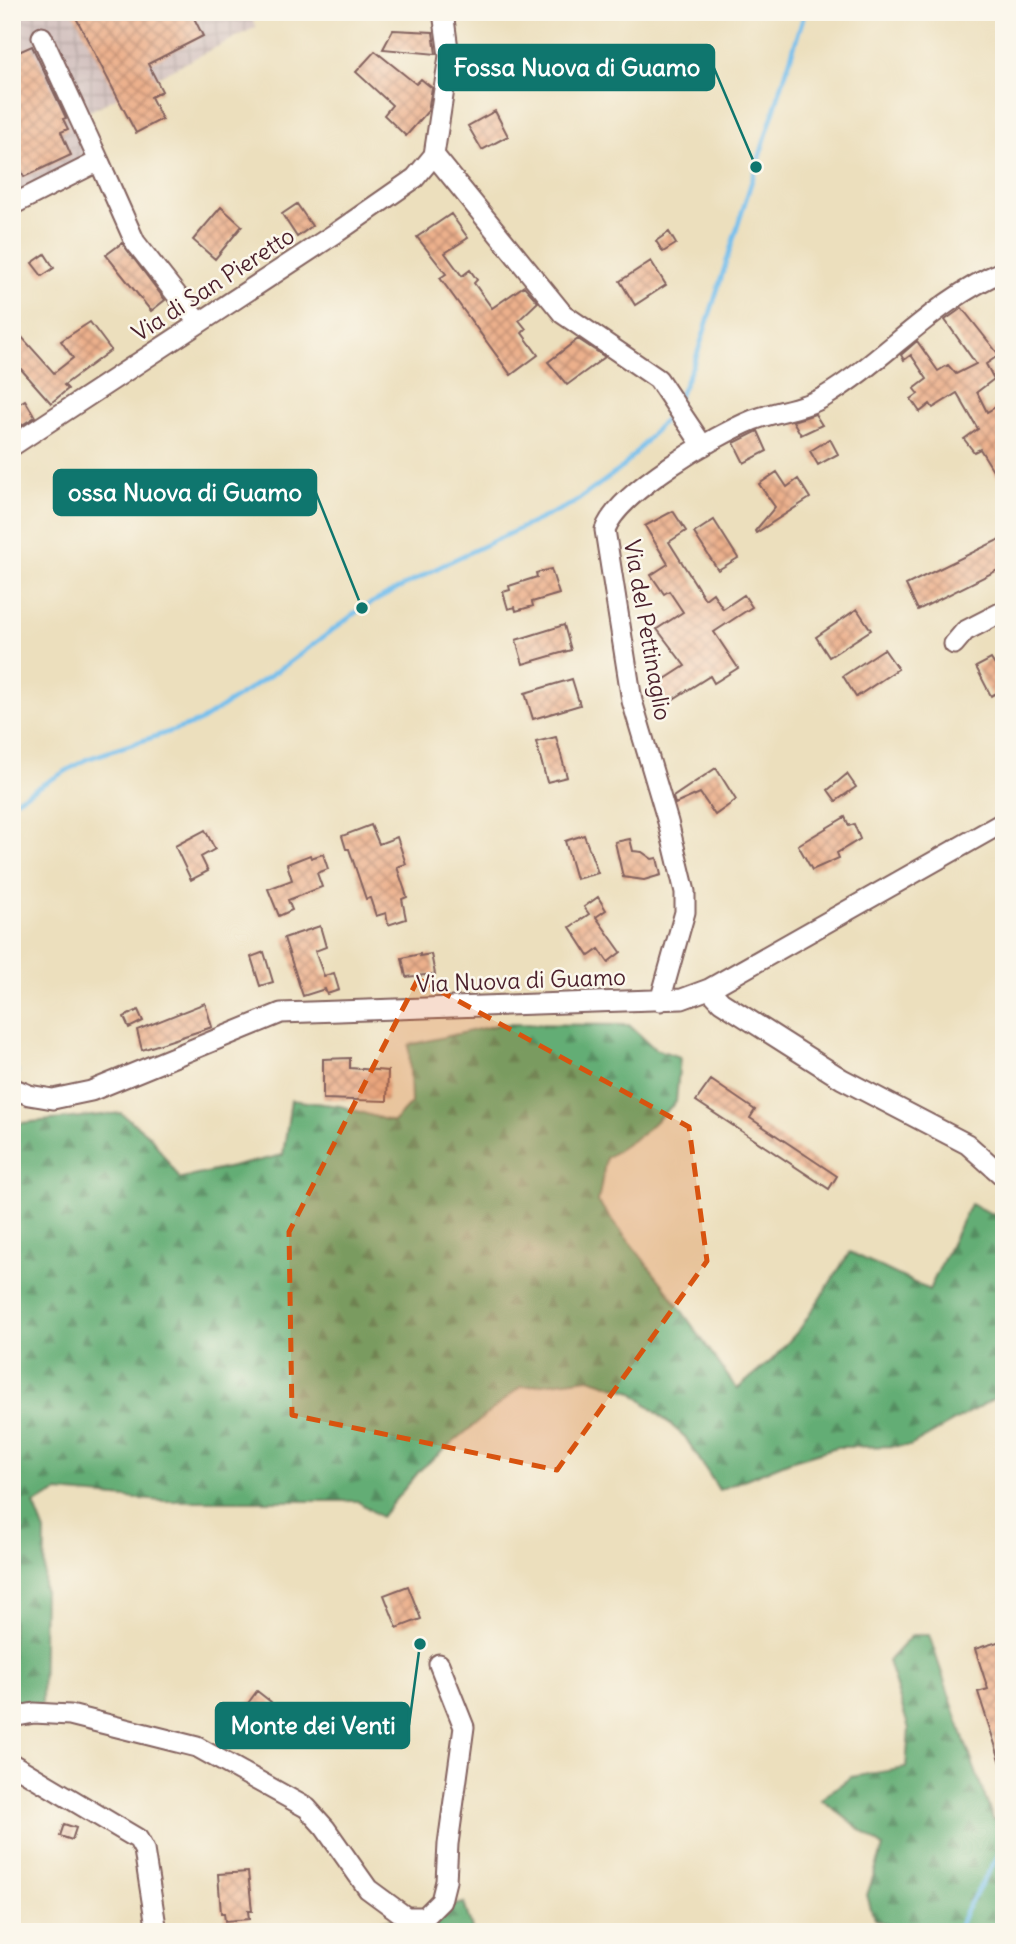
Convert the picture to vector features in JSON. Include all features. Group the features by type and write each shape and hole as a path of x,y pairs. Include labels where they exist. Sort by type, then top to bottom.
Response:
{"street":[{"path":"443,12 449,56 434,155 563,314 658,379 703,446"},
{"path":"42,37 135,242 198,322"},
{"name":"Via di San Pieretto","path":"12,446 336,233 415,178 434,155"},
{"path":"12,205 99,161"},
{"name":"Via del Pettinaglio","path":"660,1001 685,912 685,892 668,822 632,701 605,530 609,519 622,503 703,446 752,421 824,397 947,303 980,282 1004,271"},
{"path":"954,644 965,631 1004,611"},
{"name":"Via Nuova di Guamo","path":"12,1088 29,1095 54,1099 91,1091 281,1013 682,999 709,989 1004,822"},
{"path":"709,989 721,1002 842,1079 967,1144 1004,1177"},
{"path":"12,1717 34,1713 70,1715 197,1747 307,1808 325,1828 368,1889 406,1917 425,1917 441,1901 446,1881 448,1844 464,1727 439,1664"},
{"path":"12,1764 138,1839 144,1850 157,1932"}],"highlighted area":[{"path":"418,979 689,1127 707,1261 557,1470 292,1415 289,1232"}],"shaded area":[{"path":"12,12 248,12 256,27 84,114 102,154 16,199 12,194"}],"green space":[{"path":"501,1024 629,1025 655,1049 680,1057 676,1102 642,1134 606,1158 598,1202 665,1287 737,1389 772,1360 800,1329 850,1252 929,1290 970,1204 1004,1219 1004,1393 910,1446 837,1447 790,1461 719,1490 685,1437 632,1392 589,1378 520,1387 421,1469 381,1517 357,1501 162,1501 58,1492 34,1504 45,1532 42,1704 12,1712 12,1124 121,1113 150,1136 180,1179 283,1155 291,1100 340,1106 393,1122 411,1103 409,1045"},
{"path":"912,1635 929,1635 993,1819 1004,1820 1004,1932 905,1932 874,1919 867,1895 883,1847 821,1799 851,1777 906,1768 909,1729 888,1661"},
{"path":"464,1903 473,1932 334,1932"}],"building":[{"path":"73,12 191,12 203,36 148,64 162,91 151,97 162,119 136,133"},
{"path":"393,30 433,32 436,54 383,49"},
{"path":"32,46 66,118 63,119 68,129 61,132 71,155 24,177 12,151 12,55"},
{"path":"375,51 416,84 421,79 432,88 428,111 406,136 384,115 392,105 356,72"},
{"path":"499,52 514,74 495,86 492,82 478,91 467,75"},
{"path":"495,111 508,136 482,150 468,126"},
{"path":"297,204 312,226 297,237 282,214"},
{"path":"221,207 242,226 215,259 193,240"},
{"path":"451,214 468,238 445,253 462,276 470,270 477,280 474,283 492,308 524,286 538,302 519,320 526,329 522,333 538,355 511,375 440,278 446,274 417,237"},
{"path":"669,232 676,244 663,252 656,241"},
{"path":"122,243 165,300 151,311 106,255"},
{"path":"45,254 54,268 42,276 32,263"},
{"path":"651,261 666,285 635,305 620,281"},
{"path":"962,308 999,355 986,364 994,379 977,392 987,412 1004,402 1004,488 980,449 974,452 964,439 978,429 957,393 933,408 930,404 920,412 911,399 918,394 914,389 927,379 911,355 904,360 901,355 917,341 938,371 948,365 956,374 976,364 945,320"},
{"path":"90,322 111,350 64,385 68,389 51,403 12,359 12,326 54,373 73,358 61,341"},
{"path":"578,339 605,357 567,385 548,362"},
{"path":"25,400 35,417 12,431 12,407"},
{"path":"815,414 822,425 801,435 793,421"},
{"path":"758,431 767,451 744,463 734,443"},
{"path":"830,439 838,454 818,465 810,451"},
{"path":"777,472 787,487 798,479 810,498 756,533 775,507 759,484"},
{"path":"673,511 686,531 669,542 705,599 713,593 723,609 744,595 752,607 714,632 738,668 714,683 710,676 659,708 648,690 685,666 657,629 683,612 669,591 664,594 651,575 668,564 645,526"},
{"path":"714,520 738,558 718,570 694,533"},
{"path":"1004,537 1004,567 918,610 906,585"},
{"path":"551,569 559,594 532,602 533,606 516,611 515,607 508,609 503,592 510,590 509,586 537,577 536,573"},
{"path":"857,609 871,630 829,657 816,637"},
{"path":"564,625 571,650 523,664 516,640"},
{"path":"884,649 898,669 856,697 843,676"},
{"path":"991,659 996,667 1004,663 1004,689 991,696 976,667"},
{"path":"572,679 580,705 533,719 525,693"},
{"path":"556,737 567,777 547,782 536,742"},
{"path":"716,768 736,800 715,815 700,793 675,804 673,797"},
{"path":"847,774 856,787 836,801 828,790"},
{"path":"845,817 849,826 854,824 860,839 837,853 839,858 812,870 798,845"},
{"path":"371,825 379,844 397,837 406,864 397,867 407,897 402,899 406,919 388,925 386,913 376,916 370,898 366,899 342,836"},
{"path":"205,830 215,849 201,857 208,871 191,880 175,846"},
{"path":"584,835 598,873 576,879 565,841"},
{"path":"630,839 633,851 642,852 652,859 657,858 661,875 644,880 623,877 615,842"},
{"path":"323,854 328,869 317,873 322,887 288,900 292,910 279,916 268,889 292,880 287,864 310,855 311,858"},
{"path":"598,897 606,910 596,917 621,952 608,962 599,949 589,956 570,927 589,914 584,907"},
{"path":"320,926 326,947 315,951 324,976 334,973 339,990 327,994 325,989 303,996 284,938"},
{"path":"264,952 273,982 260,986 251,957"},
{"path":"431,954 435,974 406,977 402,958"},
{"path":"205,1003 212,1027 142,1050 137,1030"},
{"path":"138,1010 143,1021 129,1028 124,1017"},
{"path":"350,1058 350,1068 388,1071 387,1101 323,1099 323,1059"},
{"path":"711,1080 755,1110 750,1118 837,1176 829,1189 696,1101"},
{"path":"408,1586 421,1619 397,1628 384,1595"},
{"path":"1004,1640 1004,1763 1001,1763 978,1692 988,1689 975,1649"},
{"path":"257,1691 271,1702 256,1720 243,1710"},
{"path":"64,1824 76,1828 72,1840 60,1836"},
{"path":"248,1872 252,1911 248,1911 249,1919 225,1921 224,1913 221,1913 218,1874"}],"waterway":[{"path":"679,397 696,358 805,12"},
{"path":"12,802 87,759 199,722 286,665 362,608 447,563 574,503 623,467 667,417"},
{"path":"12,1064 17,1072 13,1075"},
{"path":"957,1932 965,1912 1004,1846"}],"place":[{"name":"Fossa Nuova di Guamo","path":"756,167"},
{"name":"ossa Nuova di Guamo","path":"362,608"},
{"name":"Monte dei Venti","path":"420,1644"}]}
